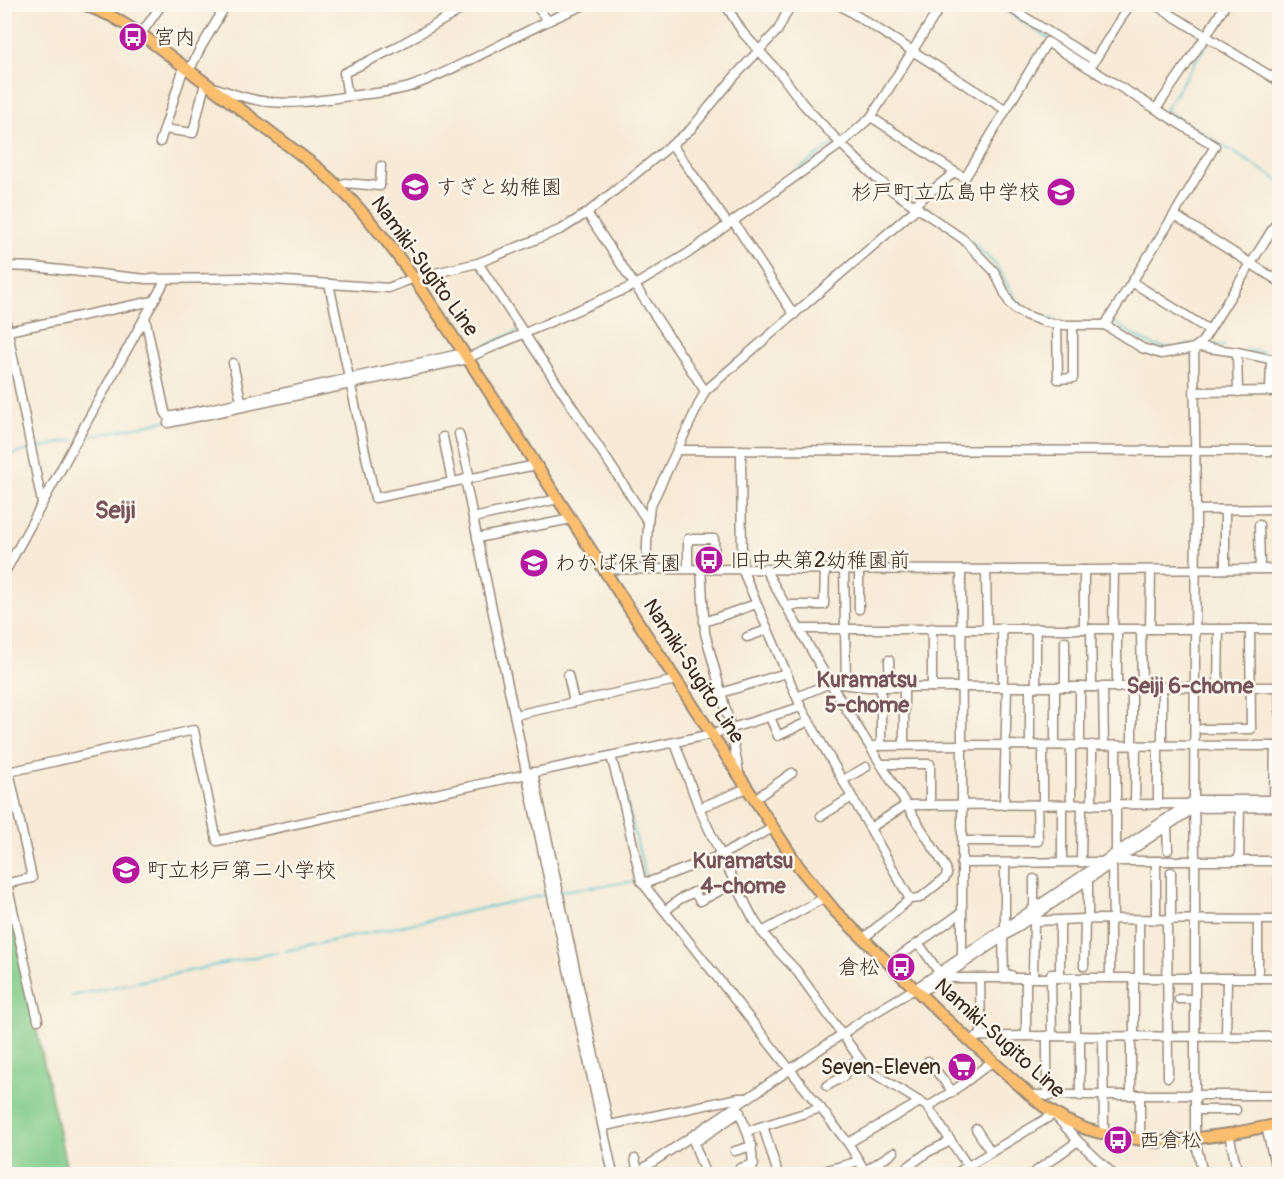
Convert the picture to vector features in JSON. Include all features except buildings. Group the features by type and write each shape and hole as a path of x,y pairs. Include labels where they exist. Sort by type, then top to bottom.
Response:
{"main road":[{"name":"Namiki-Sugito Line","path":"83,4 111,16 141,34 318,168 340,187 376,226 466,356 799,867 835,911 968,1040 1054,1114 1075,1125 1104,1134 1156,1142 1175,1141 1280,1124"}],"street":[{"path":"141,34 162,4"},
{"path":"160,142 187,69 226,4"},
{"path":"348,96 344,74 393,50 471,4"},
{"path":"535,4 548,21"},
{"path":"164,129 193,133 206,84 261,101 306,101 402,89 482,55 520,34 587,4"},
{"path":"725,4 743,33 783,77 803,104 841,144 894,192 963,239 994,271 1016,310 1034,319 1057,324 1105,325 1142,348 1161,354 1201,347 1275,360 1270,392"},
{"path":"4,266 147,279 243,278 388,288 414,278 478,263 562,229 587,213 672,145 690,130 758,50 778,30 791,4"},
{"path":"838,4 1006,110"},
{"path":"168,423 472,355 635,285 687,254 841,144 871,117 942,4"},
{"path":"1004,4 1156,109 1215,146 1105,325"},
{"path":"1092,64 1130,4"},
{"path":"1154,4 1280,82"},
{"path":"1156,109 1226,4"},
{"path":"871,117 965,178 1047,42 1092,64"},
{"path":"672,145 794,315"},
{"path":"340,187 345,183 380,186 381,166"},
{"path":"646,568 650,507 705,392 955,172"},
{"path":"587,213 705,392"},
{"path":"1174,214 1280,282"},
{"path":"1194,348 1202,342 1280,217"},
{"path":"478,263 648,522"},
{"path":"4,574 166,279"},
{"path":"1132,282 1209,330"},
{"path":"329,284 375,498 536,465"},
{"path":"8,331 153,302"},
{"path":"4,312 42,503"},
{"path":"145,317 168,417 350,381"},
{"path":"1057,324 1058,379 1073,378 1073,325"},
{"path":"1194,348 1196,510 1192,804 1195,861 1195,1138 1203,1174"},
{"path":"1238,352 1238,392"},
{"path":"233,363 241,401"},
{"path":"1194,392 1280,392"},
{"path":"459,434 473,518 515,715 559,892 606,1126 613,1174"},
{"path":"443,437 452,481"},
{"path":"677,450 1195,449 1280,451"},
{"path":"741,450 742,568 801,707 910,899"},
{"path":"38,484 53,482"},
{"path":"473,518 558,500"},
{"path":"1196,510 1280,509"},
{"path":"1225,510 1225,569"},
{"path":"477,538 571,519"},
{"path":"1259,525 1260,569"},
{"path":"687,568 688,539 714,539 715,568"},
{"path":"604,570 646,568 825,569 845,565 859,569 961,570 1151,570 1162,566 1194,569 1280,569"},
{"path":"845,565 846,684"},
{"path":"701,568 705,633 731,729 740,777"},
{"path":"765,569 830,683 946,868 945,878 920,898 910,899 864,938"},
{"path":"786,605 824,605 825,569"},
{"path":"859,569 859,609"},
{"path":"961,570 962,956"},
{"path":"986,570 987,628"},
{"path":"1084,570 1092,687"},
{"path":"1114,570 1117,688"},
{"path":"1142,688 1151,570"},
{"path":"703,599 714,594"},
{"path":"704,621 756,604"},
{"path":"932,628 932,687"},
{"path":"1002,628 1005,687 1004,806"},
{"path":"1030,745 1036,628"},
{"path":"800,629 1279,629 1280,714"},
{"path":"1218,687 1219,629"},
{"path":"1202,729 1251,729 1250,629"},
{"path":"747,637 767,630"},
{"path":"1065,641 1065,687"},
{"path":"881,746 889,660"},
{"path":"721,693 786,673"},
{"path":"568,675 574,702"},
{"path":"515,715 676,680"},
{"path":"797,697 830,683 885,687 1279,687"},
{"path":"904,687 904,745"},
{"path":"1055,687 1055,745"},
{"path":"1062,862 1066,805 1075,745 1080,687"},
{"path":"1103,688 1104,745"},
{"path":"1132,688 1135,804"},
{"path":"1158,804 1162,688"},
{"path":"38,1020 6,884 32,878 7,772 194,730 217,841 675,743 731,729 801,707"},
{"path":"770,717 778,736 809,721"},
{"path":"675,743 699,808 735,883 762,932 796,970 858,1059 867,1069 924,1105 970,1171"},
{"path":"968,841 1038,841 1043,745"},
{"path":"1082,862 1092,745"},
{"path":"1110,978 1115,859 1116,745"},
{"path":"870,746 1277,746 1278,803"},
{"path":"611,756 641,881 848,1143 866,1173 894,1152"},
{"path":"881,764 930,764 930,805"},
{"path":"843,780 866,766"},
{"path":"530,773 552,896 606,1126"},
{"path":"755,799 792,773"},
{"path":"699,808 747,788"},
{"path":"821,816 852,797"},
{"path":"870,828 906,805 1278,803"},
{"path":"635,1159 637,1173 693,1140 841,1034 918,991 1033,919 1192,804 1240,808 1278,803"},
{"path":"1115,859 1167,826 1192,804"},
{"path":"1239,861 1240,808"},
{"path":"1167,826 1168,850"},
{"path":"641,881 649,882 721,855 773,828"},
{"path":"962,863 1102,862 1115,859 1280,861"},
{"path":"1156,861 1156,920"},
{"path":"941,975 962,956 1102,862"},
{"path":"1005,863 1005,927"},
{"path":"1168,1077 1167,978 1171,872"},
{"path":"1033,919 1279,920 1279,876"},
{"path":"1034,879 1034,908"},
{"path":"1084,966 1088,880"},
{"path":"664,911 694,892 700,901 735,883"},
{"path":"762,932 824,898"},
{"path":"890,963 961,913"},
{"path":"1026,1036 1033,919"},
{"path":"919,944 941,975 980,979 1060,974 1060,920"},
{"path":"1139,920 1132,1036 1140,1139"},
{"path":"1258,920 1258,978"},
{"path":"1003,937 1004,975 1051,979 1280,978"},
{"path":"1075,978 1080,1096"},
{"path":"980,979 981,1036"},
{"path":"1047,1096 1051,979"},
{"path":"1226,1036 1227,979"},
{"path":"1179,999 1194,999"},
{"path":"968,1040 981,1036 1280,1037"},
{"path":"1103,1036 1104,1134"},
{"path":"827,1086 844,1076 844,1071 858,1059"},
{"path":"928,1061 952,1092"},
{"path":"848,1143 952,1092 993,1061"},
{"path":"1030,1095 1280,1095"},
{"path":"606,1126 739,1098 749,1098"},
{"path":"747,1131 821,1108"},
{"path":"739,1109 752,1146 752,1174"},
{"path":"1195,1110 1236,1110"},
{"path":"955,1174 970,1171 991,1152 1054,1114 1078,1141 1113,1174"},
{"path":"763,1126 778,1174"},
{"path":"1266,1126 1277,1174"},
{"path":"976,1130 991,1152"},
{"path":"1229,1134 1238,1174"},
{"path":"693,1140 705,1174"},
{"path":"898,1174 928,1152 951,1141"},
{"path":"1032,1174 1044,1171 1078,1141"},
{"path":"735,1151 752,1146"},
{"path":"813,1174 859,1161"},
{"path":"740,1168 753,1164"}],"green space":[{"path":"4,892 7,893 68,1174 5,1174"}],"waterway":[{"path":"995,4 1069,51"},
{"path":"1212,35 1231,4"},
{"path":"1209,40 1165,110 1280,181"},
{"path":"793,173 837,142"},
{"path":"904,194 914,200"},
{"path":"919,203 957,230 992,261 1015,298 1024,308 1034,314 1054,319"},
{"path":"1259,264 1280,277"},
{"path":"1111,322 1149,343 1173,348"},
{"path":"469,353 519,331"},
{"path":"1205,343 1224,346"},
{"path":"1182,346 1194,344"},
{"path":"1247,350 1280,356"},
{"path":"80,439 168,420"},
{"path":"4,456 74,440"},
{"path":"617,761 646,879"},
{"path":"560,891 638,881"},
{"path":"285,951 549,894"},
{"path":"72,996 278,952"}],"place":[{"name":"宮内","path":"133,37"},
{"name":"すぎと幼稚園","path":"415,187"},
{"name":"杉戸町立広島中学校","path":"1061,192"},
{"name":"旧中央第2幼稚園前","path":"709,560"},
{"name":"わかば保育園","path":"534,563"},
{"name":"町立杉戸第二小学校","path":"126,870"},
{"name":"倉松","path":"901,967"},
{"name":"Seven-Eleven","path":"962,1067"},
{"name":"西倉松","path":"1118,1140"}],"district":[{"name":"Seiji","path":"115,510"},
{"name":"Seiji 6-chome","path":"1190,685"},
{"name":"Kuramatsu 5-chome","path":"867,692"},
{"name":"Kuramatsu 4-chome","path":"743,872"}]}
